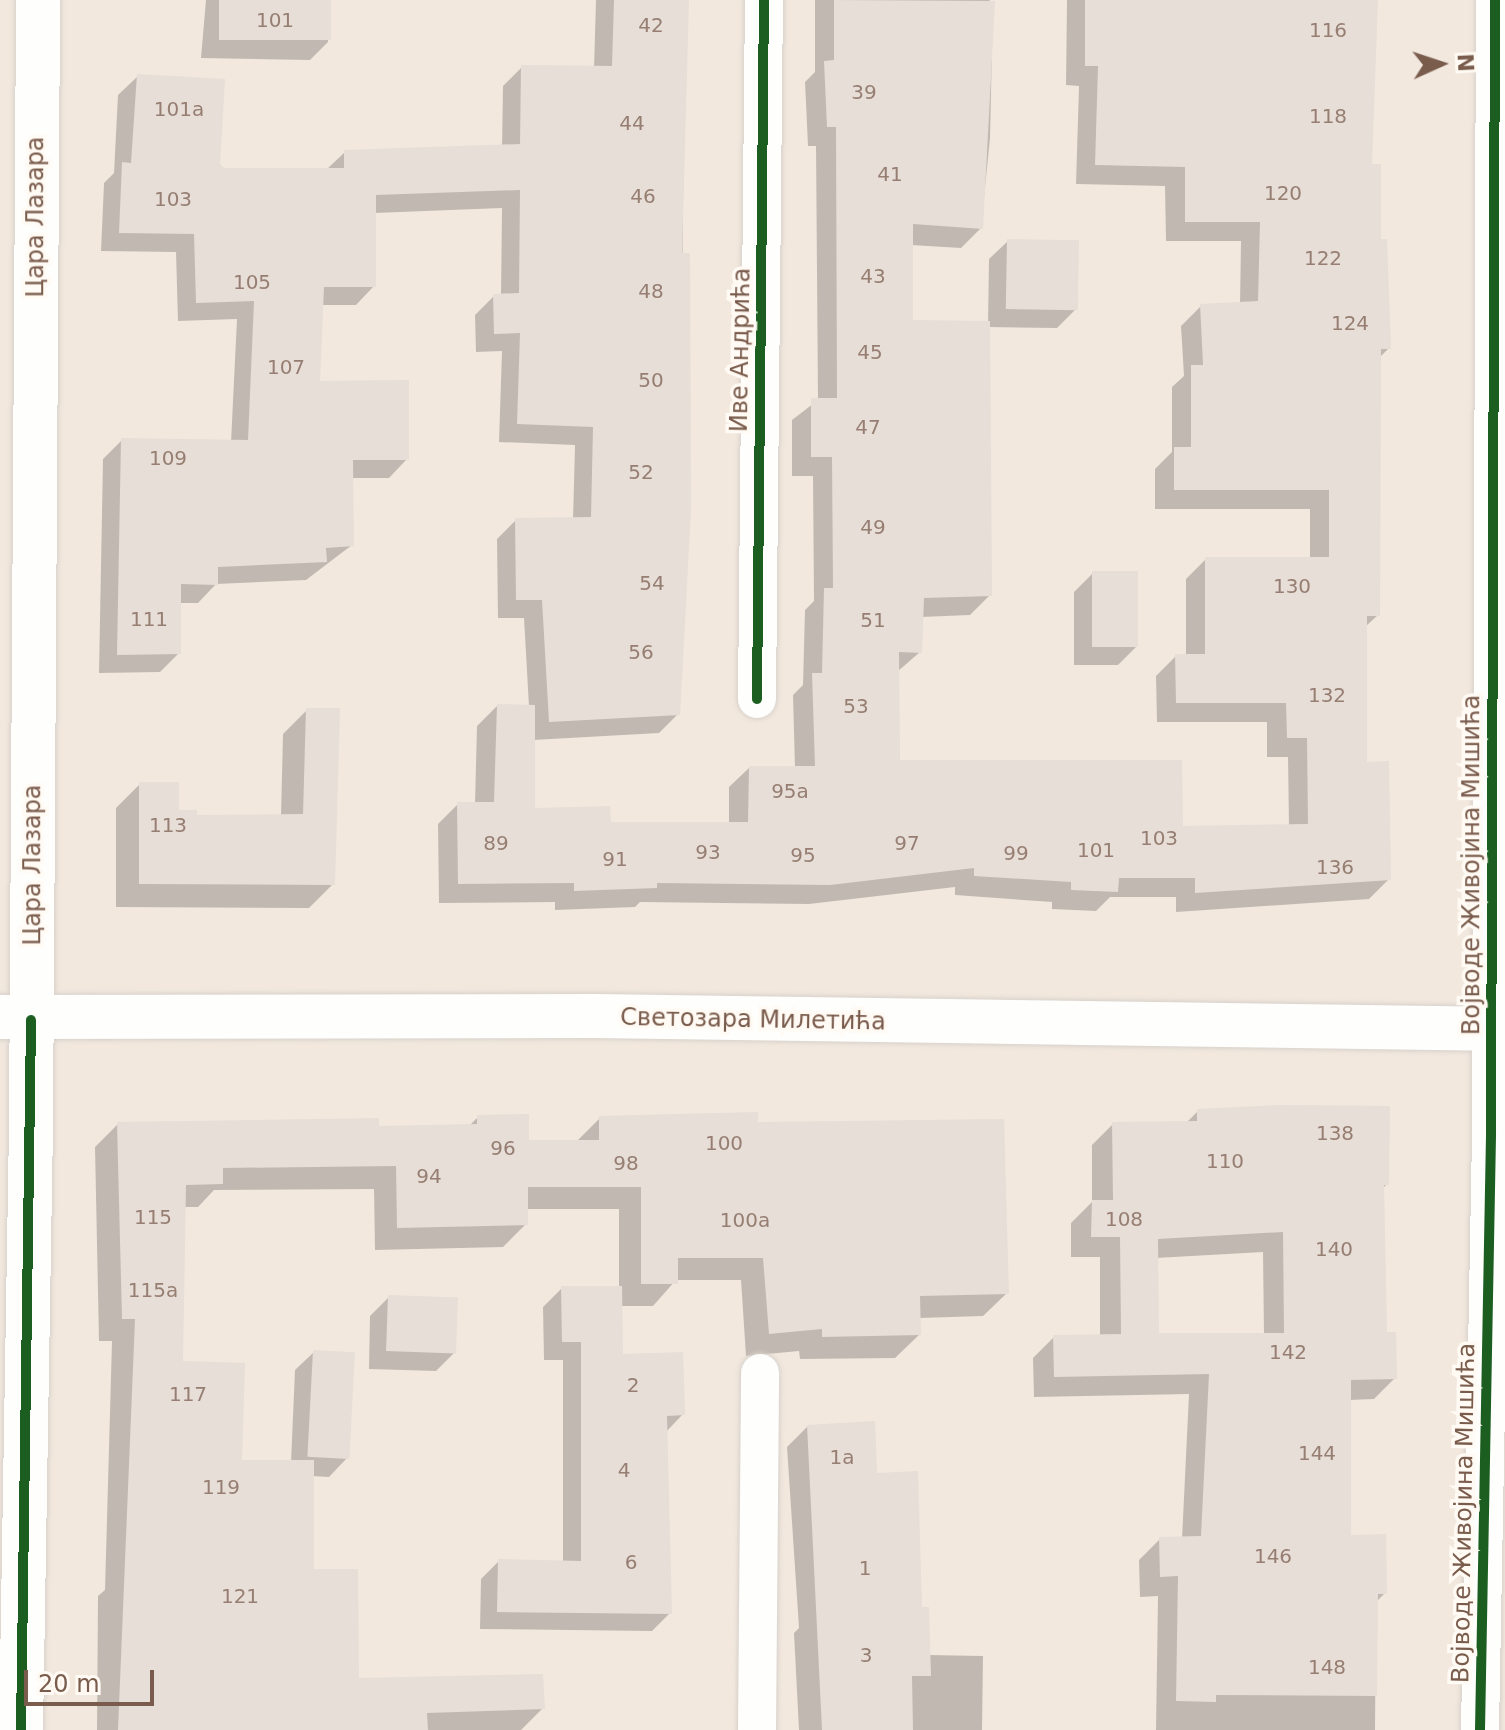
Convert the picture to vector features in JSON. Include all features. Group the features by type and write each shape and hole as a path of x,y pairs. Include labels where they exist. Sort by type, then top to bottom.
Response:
{"main road":[{"name":"Цара Лазара","path":"21,1730 16,1018 38,0"},
{"name":"Светозара Милетића","path":"16,1018 595,1016 840,1023 1334,1023 1498,1030"}],"street":[{"name":"Иве Андрића","path":"757,699 764,0"},
{"name":"Војводе Живојина Мишића","path":"1480,1730 1498,1030 1495,0"},
{"path":"757,1730 760,1373"}],"shaded area":[{"path":"0,0 1505,0 1505,1730 0,1730"}],"building":[{"path":"219,0 331,0 331,40 219,40"},
{"path":"614,0 689,0 682,253 690,253 691,510 680,715 549,722 542,600 516,600 515,518 591,517 593,427 517,424 520,333 494,334 493,294 519,293 520,190 376,195 376,287 324,287 320,381 409,380 409,460 353,460 354,546 326,548 327,562 218,567 218,585 181,584 181,654 117,655 121,438 248,440 254,301 196,303 194,234 119,233 122,162 131,163 137,74 225,79 220,165 225,168 344,168 344,150 520,144 521,65 612,66"},
{"path":"834,0 995,1 983,229 913,224 913,320 990,321 992,596 924,598 922,653 899,652 900,760 1182,760 1183,826 1308,824 1307,738 1287,738 1286,703 1176,703 1175,654 1205,654 1205,557 1329,557 1329,490 1174,490 1174,447 1191,447 1191,365 1203,365 1200,304 1258,301 1260,222 1185,222 1185,167 1095,165 1098,66 1085,66 1085,0 1378,0 1372,164 1381,164 1381,239 1387,239 1391,349 1381,349 1380,616 1367,616 1367,762 1389,761 1391,880 1195,893 1195,878 1119,878 1118,892 1071,890 1071,882 974,876 974,868 830,885 657,883 657,888 574,891 574,883 458,884 457,802 494,802 497,704 535,705 535,808 610,806 611,822 748,822 749,766 815,766 812,673 822,673 824,588 833,588 832,457 811,457 811,398 837,398 836,127 827,127 824,61 834,60"},
{"path":"1007,239 1079,240 1078,310 1006,309"},
{"path":"1092,571 1138,571 1138,647 1092,647"},
{"path":"306,708 340,708 335,885 139,884 139,782 179,782 179,810 197,810 197,815 303,814"},
{"path":"1281,1105 1390,1106 1389,1185 1384,1185 1387,1332 1396,1332 1397,1379 1351,1380 1351,1535 1386,1534 1387,1594 1378,1594 1377,1696 1216,1695 1216,1702 1176,1701 1178,1576 1160,1577 1159,1537 1201,1536 1209,1374 1054,1377 1053,1335 1121,1334 1120,1237 1091,1237 1092,1200 1113,1200 1112,1122 1197,1121 1197,1109","holes":["1283,1232 1284,1333 1159,1333 1158,1239"]},
{"path":"758,1112 758,1122 1004,1119 1009,1294 920,1296 921,1335 822,1337 822,1329 769,1334 763,1258 678,1258 678,1284 641,1284 641,1187 528,1187 528,1225 397,1228 396,1166 223,1168 223,1184 186,1185 183,1361 245,1363 242,1460 314,1460 314,1569 358,1569 359,1678 543,1674 545,1709 427,1713 428,1730 118,1730 135,1319 122,1319 117,1122 379,1118 379,1126 477,1124 477,1115 529,1114 529,1140 599,1140 599,1116"},
{"path":"561,1286 622,1286 623,1354 683,1352 685,1415 667,1416 672,1614 497,1612 498,1559 581,1561 581,1342 562,1342"},
{"path":"388,1295 458,1297 456,1353 386,1351"},
{"path":"313,1350 355,1352 349,1459 307,1457"},
{"path":"875,1421 877,1473 918,1471 922,1607 929,1607 931,1676 912,1676 913,1730 822,1730 807,1425"}],"cycle path":[{"path":"757,699 764,0"},
{"path":"1480,1730 1491,1133 1495,0"},
{"path":"21,1730 31,1020"}]}
